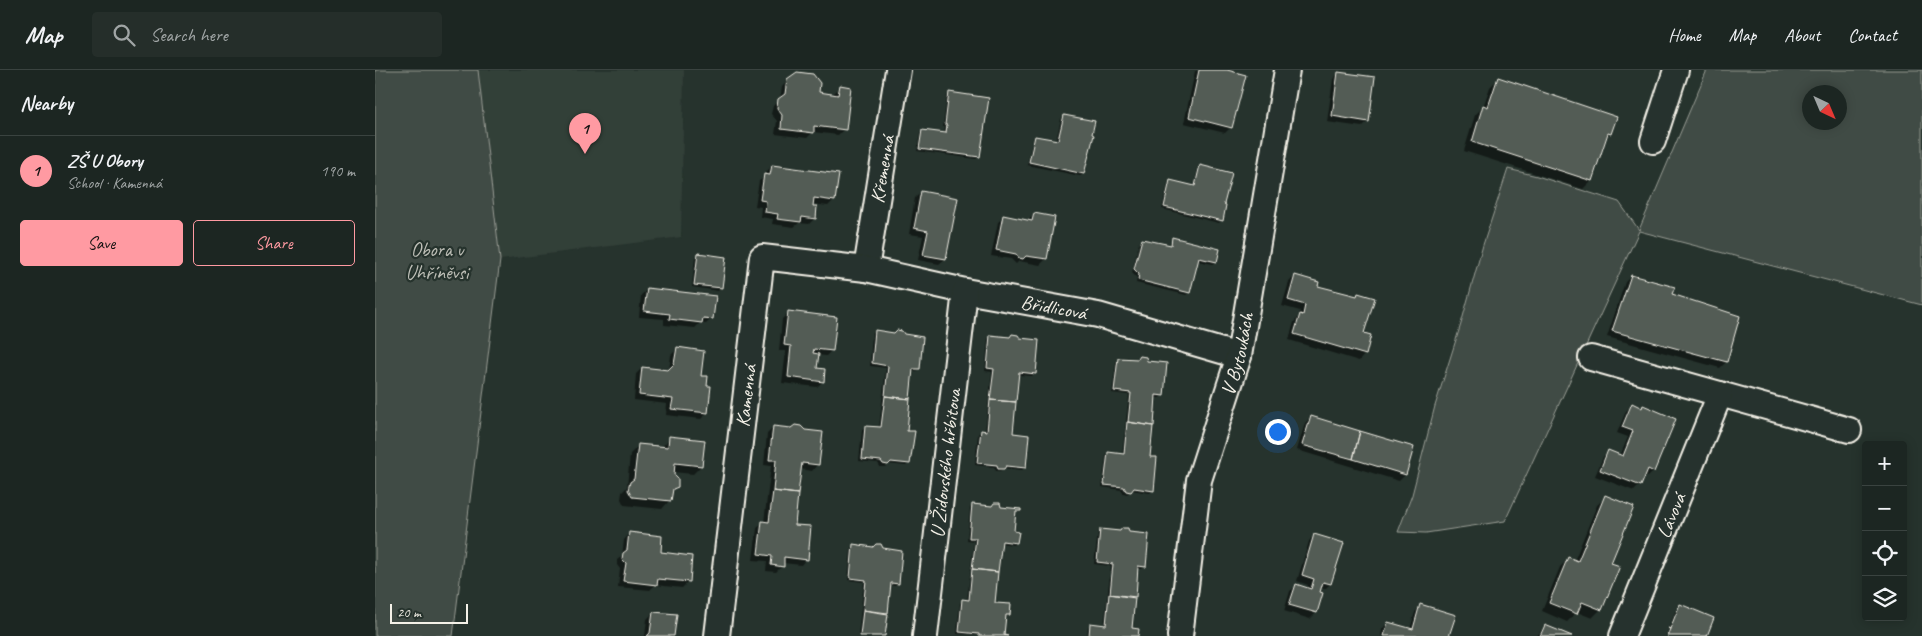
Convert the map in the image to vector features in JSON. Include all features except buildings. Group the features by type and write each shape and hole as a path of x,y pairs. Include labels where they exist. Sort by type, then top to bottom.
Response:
{"street":[{"name":"Křemenná","path":"865,269 898,70"},
{"name":"V Bytovkách","path":"1180,636 1199,480 1239,356 1287,70"},
{"path":"1653,141 1676,70"},
{"name":"Kamenná","path":"717,636 762,257 865,269"},
{"name":"Břidlicová","path":"865,269 1098,315 1239,356"},
{"name":"U Židovského hřbitova","path":"925,636 965,290"},
{"path":"1591,358 1849,430"},
{"name":"Lávová","path":"1621,636 1720,394"}],"shaded area":[{"path":"478,70 684,70 681,237 500,260"}],"green space":[{"name":"Obora v Uhříněvsi","path":"375,70 478,70 500,260 453,636 375,636"},
{"path":"1707,70 1922,70 1922,305 1639,231 1505,521 1426,533 1398,532 1412,495 1435,406 1483,245 1508,169 1537,176 1619,202 1639,230"}],"place":[{"name":"ZŠ U Obory","path":"585,154"}]}
